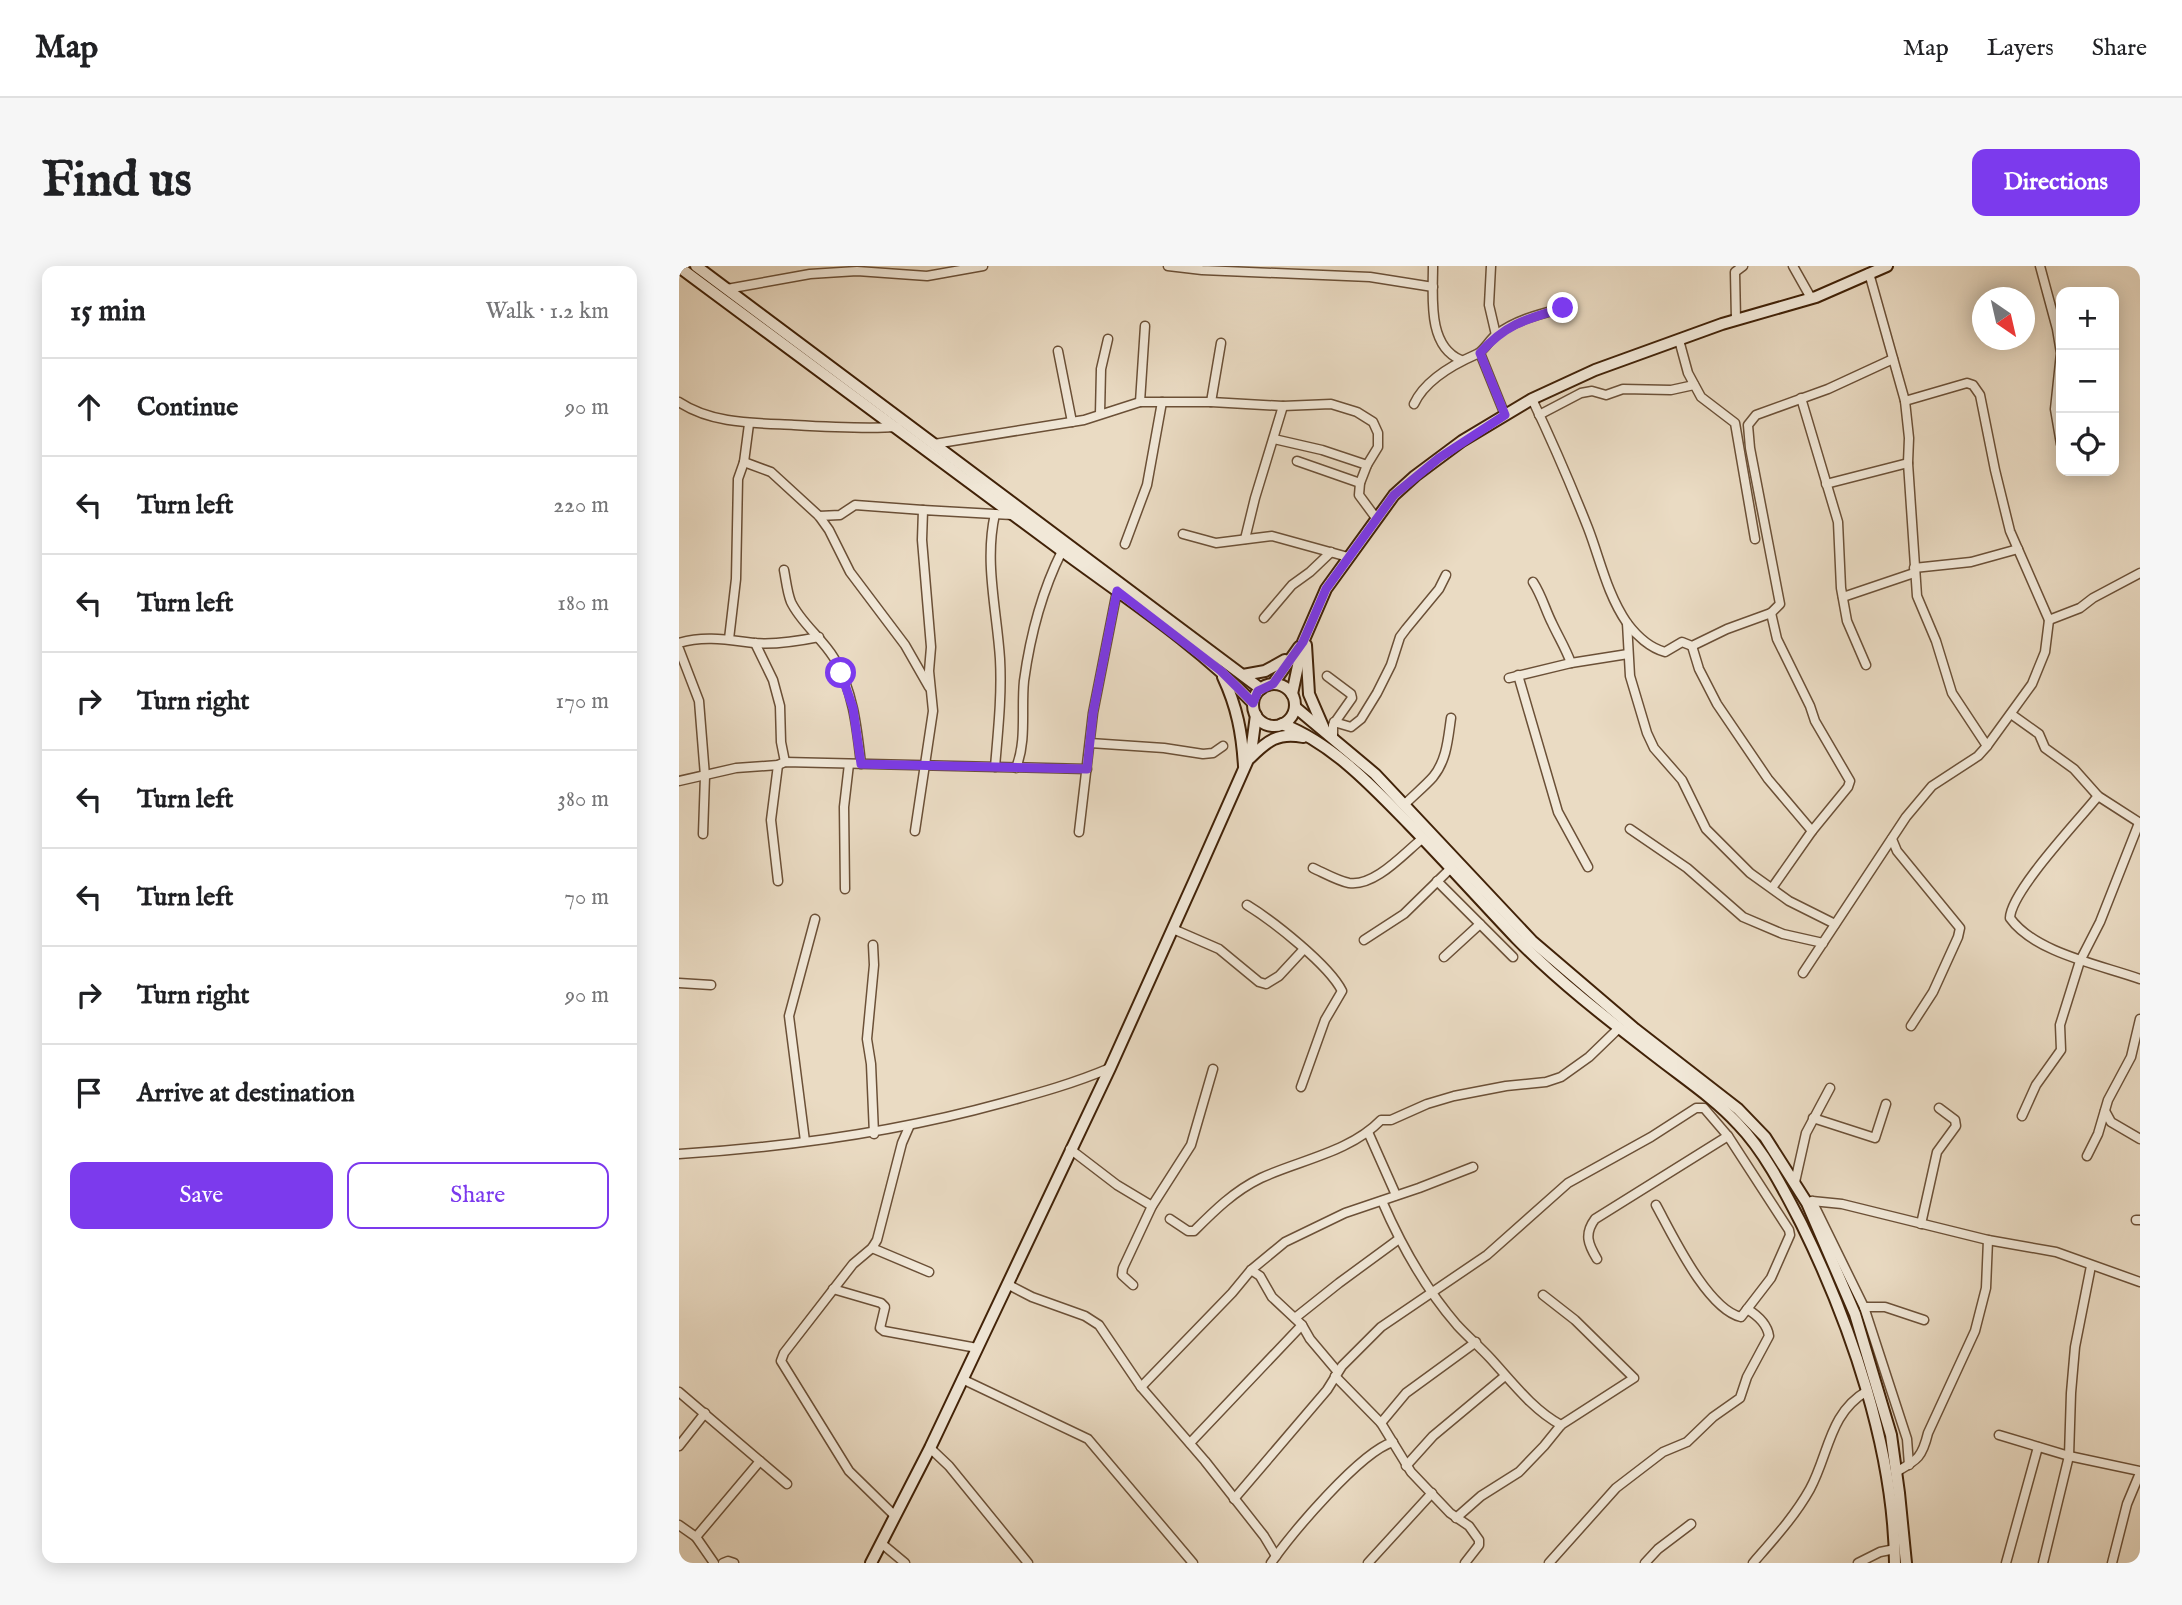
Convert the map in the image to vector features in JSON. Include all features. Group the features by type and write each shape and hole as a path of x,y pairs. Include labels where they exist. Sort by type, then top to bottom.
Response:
{"main road":[{"path":"696,266 1261,689"},
{"path":"1273,684 1304,638 1326,589 1375,518 1394,495 1415,476 1462,441 1532,399 1595,370 1736,320 1811,298 1887,266"},
{"path":"679,267 1221,671 1253,703 1256,716 1248,761 1173,929 963,1379 871,1563"},
{"path":"1248,761 1279,725 1292,716 1295,708 1292,694 1304,638"},
{"path":"1304,638 1309,694 1314,709 1331,738"},
{"path":"1243,675 1265,671 1291,657"},
{"path":"1221,671 1239,717 1248,761"},
{"path":"1253,703 1261,689 1273,684 1282,685 1292,694"},
{"path":"1295,708 1375,774 1532,941 1635,1029 1747,1117 1765,1137 1810,1202 1855,1314 1888,1420 1906,1563"},
{"path":"1256,716 1267,725 1298,730 1378,792 1529,950 1619,1028 1724,1111 1749,1136 1789,1200 1840,1311 1867,1391 1892,1506 1895,1563"},
{"path":"1248,761 1266,742 1280,735 1315,741"}],"street":[{"path":"727,289 810,274 857,271 927,276 983,266"},
{"path":"1170,266 1367,276 1433,287"},
{"path":"1365,266 1367,276"},
{"path":"1433,266 1439,339 1450,354 1461,360"},
{"path":"1491,266 1489,305 1496,335"},
{"path":"1736,320 1735,272 1743,266"},
{"path":"1793,266 1811,298"},
{"path":"2040,266 2061,353 2056,415"},
{"path":"1869,273 1905,401 1917,596 1952,693 1987,746"},
{"path":"1414,404 1422,389 1461,360 1480,353 1496,335 1519,321 1563,308"},
{"path":"1140,402 1145,326"},
{"path":"1100,414 1101,369 1108,339"},
{"path":"1679,340 1694,385 1701,397 1735,424 1755,540"},
{"path":"1211,402 1221,343"},
{"path":"1058,351 1072,422"},
{"path":"1480,353 1505,415"},
{"path":"1627,623 1656,650 1665,652 1682,642 1692,646 1727,629 1771,613 1780,604 1748,425 1756,415 1828,389 1893,359"},
{"path":"1803,973 1906,817 1932,786 1987,746 2032,684 2045,652 2049,620 2010,531 1995,470 1987,419 1977,389 1967,383 1905,401"},
{"path":"1539,415 1581,393 1591,391 1606,395 1623,389 1671,390 1694,385"},
{"path":"1801,398 1840,538 1847,621 1866,665"},
{"path":"1532,399 1589,530 1599,565 1627,623 1630,676 1640,713 1654,748 1682,780 1706,829 1750,873 1789,901 1835,924"},
{"path":"679,402 692,411 749,424 861,429 897,427"},
{"path":"934,444 1072,422 1140,402 1283,406 1331,404 1357,412 1373,422 1379,440 1360,483 1359,495 1375,518"},
{"path":"1125,544 1136,522 1147,485 1162,402"},
{"path":"1245,538 1283,406"},
{"path":"679,414 692,411"},
{"path":"729,639 736,579 738,479 744,462 749,424"},
{"path":"1274,439 1367,464"},
{"path":"1297,461 1360,483"},
{"path":"744,462 771,472 819,516 850,572 905,645 930,689"},
{"path":"1826,484 1908,463"},
{"path":"819,516 840,515 855,505 1014,515"},
{"path":"915,831 933,711 929,671 931,647 922,540 923,510"},
{"path":"995,514 991,573 1000,660 1000,713 995,767"},
{"path":"1183,534 1216,543 1272,536 1348,557"},
{"path":"1843,597 1914,570 1971,562 2018,549"},
{"path":"1016,768 1021,755 1024,682 1044,592 1062,551"},
{"path":"1264,618 1292,585 1331,552"},
{"path":"784,570 792,603 834,658 846,686 853,708 861,764"},
{"path":"2049,620 2080,608 2140,573"},
{"path":"1335,722 1351,727 1361,719 1391,665 1400,638 1439,589 1446,575"},
{"path":"1533,582 1571,663"},
{"path":"1079,832 1093,713 1117,591"},
{"path":"1771,613 1777,639 1815,721 1850,781 1772,888"},
{"path":"679,643 698,639 729,639 755,643 820,637"},
{"path":"755,643 773,680 780,706 782,764 771,820 778,881"},
{"path":"1692,646 1699,669 1717,704 1768,779 1812,831"},
{"path":"679,649 699,701 705,776 703,834"},
{"path":"1588,867 1558,811 1514,677 1628,653"},
{"path":"1327,676 1351,694 1352,698 1335,722 1331,738"},
{"path":"2011,714 2039,734 2045,748 2074,769 2098,796 2140,823 2100,922 2080,961 2060,1025 2061,1050 2036,1085 2022,1116"},
{"path":"1405,804 1440,767 1447,746 1451,718"},
{"path":"1090,743 1164,748 1203,754 1213,753 1223,746"},
{"path":"679,782 736,768 782,764 1087,769"},
{"path":"845,889 844,807 849,764"},
{"path":"2098,796 2027,882 2010,918 2023,934 2080,961 2140,979"},
{"path":"1630,828 1687,868 1743,916 1783,934 1823,943"},
{"path":"1313,868 1349,883 1366,882 1378,876 1423,838"},
{"path":"1892,839 1897,851 1959,928 1958,937 1933,992 1911,1026"},
{"path":"1886,848 1897,851"},
{"path":"1364,940 1404,915 1451,868"},
{"path":"1437,881 1513,957"},
{"path":"1247,905 1273,922 1304,949 1342,991 1325,1020 1301,1087"},
{"path":"805,1141 789,1016 815,919"},
{"path":"1444,957 1480,924"},
{"path":"1173,929 1219,949 1259,982 1266,984 1279,976 1304,949"},
{"path":"873,945 874,965 867,1039 871,1064 874,1134"},
{"path":"679,984 711,985"},
{"path":"2087,1156 2105,1111 2136,1058 2140,1019"},
{"path":"1170,1219 1188,1231 1193,1231 1244,1187 1333,1150 1368,1132 1381,1120 1391,1120 1427,1104 1454,1096 1546,1082 1561,1077 1589,1057 1619,1028"},
{"path":"679,1154 874,1134 1080,1081 1109,1068"},
{"path":"1133,1285 1125,1279 1122,1272 1152,1206 1191,1145 1213,1069"},
{"path":"1795,1182 1806,1133 1830,1088"},
{"path":"1813,1118 1875,1138 1886,1104"},
{"path":"1234,1499 1327,1390 1336,1374 1381,1327 1487,1255 1568,1183 1651,1137 1696,1108 1703,1108 1728,1136 1790,1235 1771,1278 1741,1317 1736,1316 1710,1292 1692,1270 1656,1205"},
{"path":"1921,1224 1937,1152 1956,1126 1955,1120 1939,1108"},
{"path":"2105,1111 2111,1122 2140,1139"},
{"path":"895,1516 849,1471 781,1362 784,1353 807,1327 833,1289 853,1264 872,1248 880,1231 902,1143 909,1126"},
{"path":"1368,1132 1396,1195"},
{"path":"1597,1259 1587,1237 1595,1219 1728,1136"},
{"path":"1070,1149 1117,1185 1152,1206"},
{"path":"1141,1387 1251,1270 1285,1242 1345,1213 1473,1167"},
{"path":"1382,1201 1399,1239 1432,1292 1458,1326 1476,1342 1505,1376 1550,1419 1561,1425"},
{"path":"1810,1202 1842,1204 1988,1240 2056,1252 2140,1282"},
{"path":"1810,1202 1864,1307 1906,1439 1909,1465"},
{"path":"1190,1443 1299,1321 1348,1275 1399,1239"},
{"path":"1896,1472 1909,1465 1924,1451 1928,1433 1975,1331 1986,1288 1988,1240"},
{"path":"872,1248 929,1272"},
{"path":"2043,1563 2069,1456 2075,1347 2091,1266"},
{"path":"1251,1270 1260,1276 1272,1297 1299,1321 1336,1374 1381,1423 1404,1463 1456,1518 1469,1526 1480,1542 1465,1563"},
{"path":"1007,1283 1032,1297 1094,1320 1141,1387 1190,1443 1264,1536 1273,1559 1303,1521 1339,1483 1381,1447 1393,1442"},
{"path":"833,1289 881,1303 885,1307 880,1328 884,1331 977,1348"},
{"path":"1456,1518 1481,1496 1518,1472 1561,1425 1634,1378 1575,1320 1543,1295"},
{"path":"1864,1307 1885,1307 1924,1320"},
{"path":"1549,1563 1616,1488 1663,1452 1687,1442 1713,1417 1740,1398 1747,1377 1769,1336 1767,1327 1759,1317 1747,1309"},
{"path":"1381,1423 1412,1387 1476,1342"},
{"path":"1404,1463 1505,1376"},
{"path":"963,1379 1088,1439 1193,1563"},
{"path":"1753,1563 1795,1513 1811,1488 1832,1431 1841,1415 1857,1397 1867,1391"},
{"path":"679,1392 787,1484"},
{"path":"680,1442 705,1412"},
{"path":"1999,1435 2069,1456 2140,1472 2127,1504 2112,1563"},
{"path":"2005,1563 2038,1447"},
{"path":"930,1448 949,1466 1028,1563"},
{"path":"696,1537 760,1461"},
{"path":"1368,1563 1432,1493"},
{"path":"1645,1563 1658,1549 1691,1524"},
{"path":"679,1525 696,1537 714,1563"},
{"path":"881,1543 905,1563"},
{"path":"1858,1563 1879,1552 1895,1549"},
{"path":"723,1563 734,1563"}],"route":[{"path":"841,673 853,708 861,764 1087,769 1093,713 1117,591 1221,671 1253,703 1258,691 1273,684 1303,642 1326,589 1394,495 1462,441 1505,415 1480,353 1496,335 1519,321 1563,308"}]}
